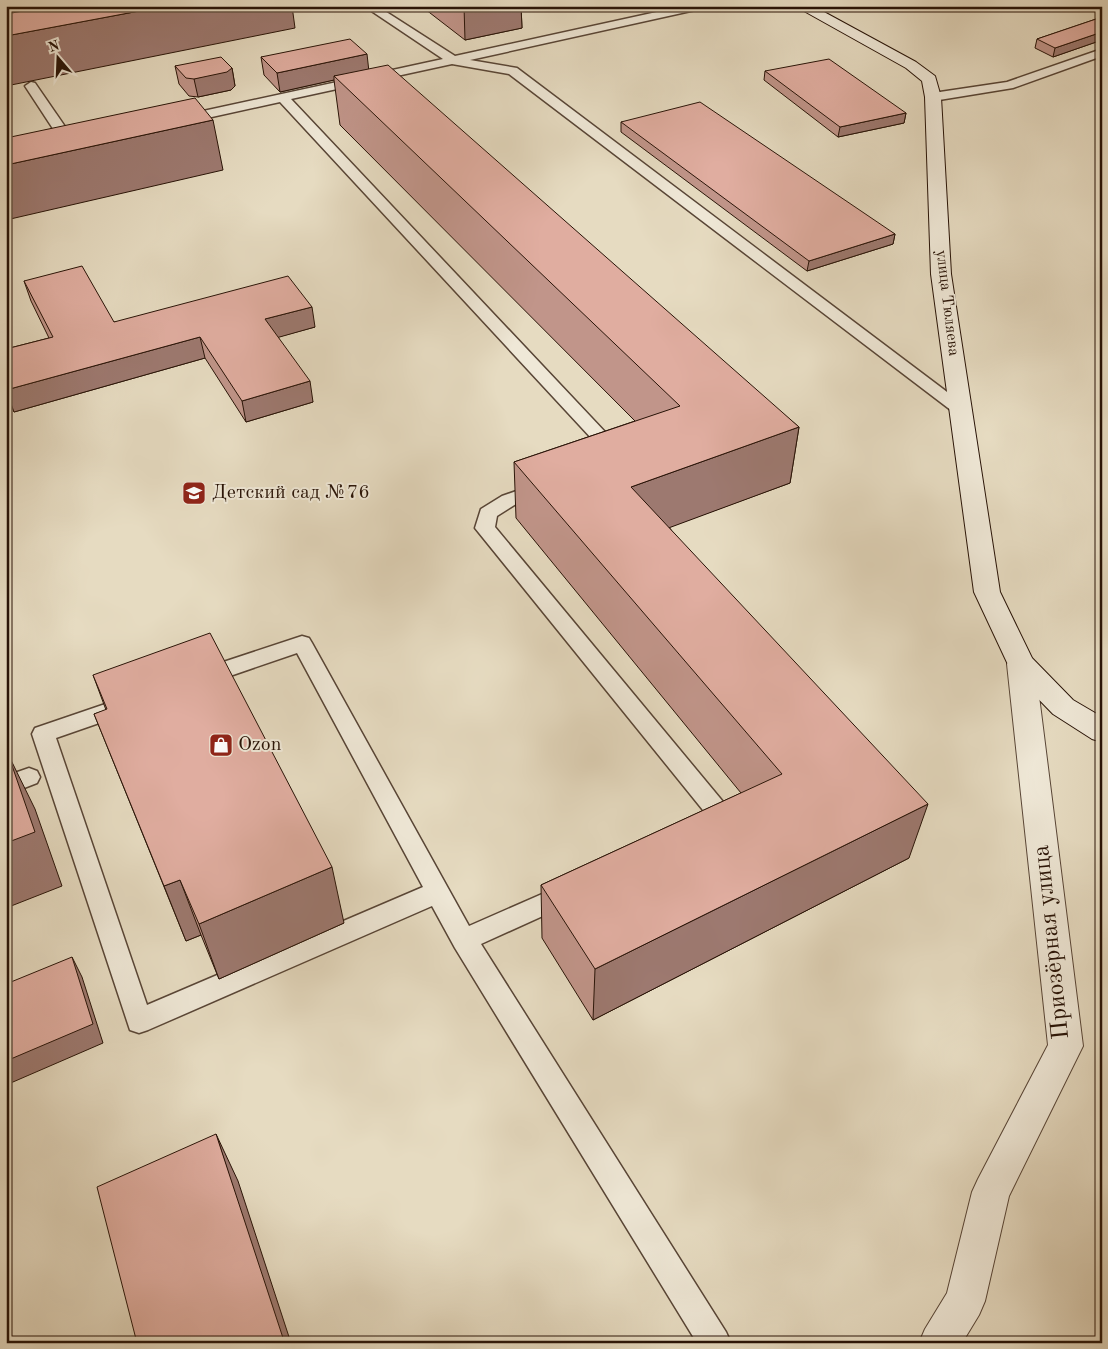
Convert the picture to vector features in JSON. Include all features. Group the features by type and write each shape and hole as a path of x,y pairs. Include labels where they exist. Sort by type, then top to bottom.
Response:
{"street":[{"name":"улица Тюляева","path":"802,6 911,65 928,79 933,97 941,274 987,592 1021,664"},
{"path":"1021,664 1063,707 1102,731"},
{"name":"Приозёрная улица","path":"939,1343 965,1301 992,1192 1066,1046 1021,664"}],"lane":[{"path":"369,6 454,61 514,71 962,410"},
{"path":"169,122 700,6"},
{"path":"933,97 1009,85 1102,52"},
{"path":"31,86 75,143 52,148"},
{"path":"283,98 601,438 607,455 592,470"},
{"path":"555,483 509,500 488,513 485,528 726,822 699,835"},
{"path":"182,685 302,643 464,940 715,1343"},
{"path":"145,698 43,734 139,1021 438,892"},
{"path":"6,786 29,777"},
{"path":"464,940 582,887"}],"building":[{"path":"51,6 166,6 6,36 6,14"},
{"path":"1102,17 1102,32 1055,48 1037,39"},
{"path":"350,39 367,54 277,73 261,57"},
{"path":"221,57 232,68 227,72 194,79 186,78 175,66"},
{"path":"829,59 906,113 840,127 765,71"},
{"path":"388,65 799,427 631,487 928,804 595,969 541,885 782,774 514,462 680,406 334,76"},
{"path":"195,98 213,120 6,165 6,138"},
{"path":"700,102 895,234 809,261 621,122"},
{"name":"Детский сад №76","path":"82,266 114,322 288,276 312,307 265,319 310,381 242,401 200,337 6,390 6,349 53,337 24,281"},
{"path":"210,633 332,867 199,924 180,880 164,886 94,714 107,709 93,675"},
{"path":"8,754 35,832 6,843 6,755"},
{"path":"72,957 93,1024 6,1061 6,984"},
{"path":"216,1134 284,1341 282,1343 137,1343 97,1187"}],"place":[{"name":"Детский сад №76","path":"194,493"},
{"name":"Ozon","path":"221,745"}]}
